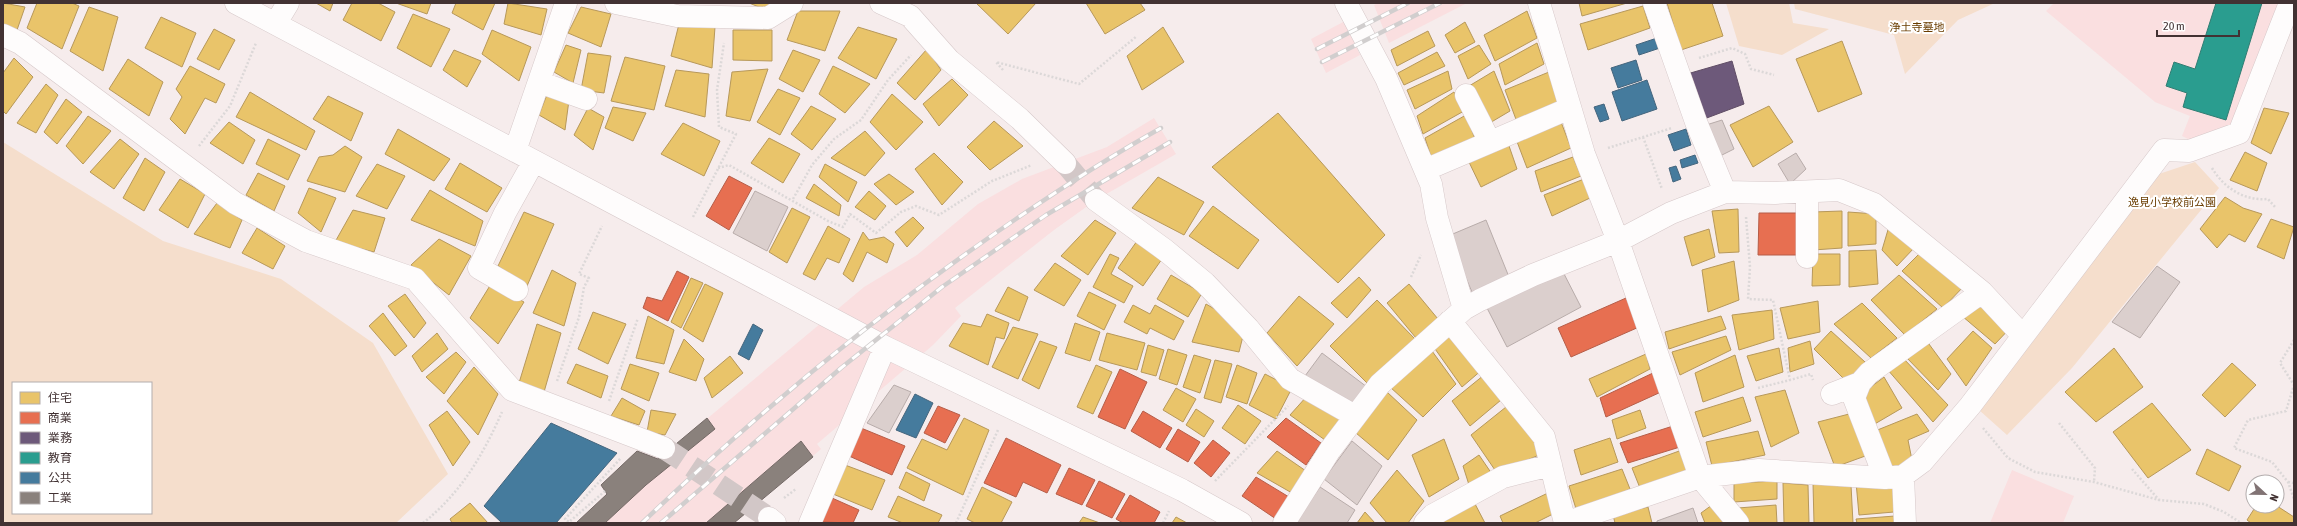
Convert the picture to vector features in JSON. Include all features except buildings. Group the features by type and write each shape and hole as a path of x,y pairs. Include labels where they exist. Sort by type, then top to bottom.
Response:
{"street":[{"path":"236,3 885,347 1010,406 1200,500 1241,523"},
{"path":"271,21 288,3"},
{"path":"515,151 566,3"},
{"path":"616,3 677,16 768,18 792,3"},
{"path":"881,3 910,16 949,60 1020,119 1060,158"},
{"path":"1346,3 1386,78 1431,184 1457,315 1544,437 1551,465 1561,521 1700,477 1759,470 1894,477 1922,462 1970,406 2164,150 2189,151 2239,134 2290,3"},
{"path":"1539,3 1584,154 1618,241 1700,477 1738,523"},
{"path":"1654,3 1696,122 1734,192"},
{"path":"3,35 20,42 235,203 306,241 415,278 512,390 664,448"},
{"path":"539,82 586,99"},
{"path":"1466,95 1490,142"},
{"path":"1425,170 1570,108"},
{"path":"517,290 479,268 505,213 534,162"},
{"path":"1284,523 1330,450 1380,384 1457,315 1480,300 1533,275 1618,241 1671,213 1734,192 1807,192 1839,190 1874,204 1982,292 2023,336"},
{"path":"1807,192 1807,257"},
{"path":"1096,200 1165,250 1205,283 1248,328 1290,379 1355,416"},
{"path":"1905,523 1894,477 1854,398 1860,383 1869,373 1982,292"},
{"path":"810,523 885,347"},
{"path":"1832,394 1860,383"},
{"path":"1425,523 1433,516 1503,477 1551,465"}],"path":[{"path":"681,240 736,134 719,127 717,90 722,60 725,16"},
{"path":"184,164 230,106 271,21"},
{"path":"793,199 812,164 834,139 861,120 888,80 928,35"},
{"path":"1006,74 996,62 1079,84 1137,36"},
{"path":"1676,66 1732,48 1745,54 1751,69 1774,75"},
{"path":"1584,154 1696,122"},
{"path":"1643,137 1671,213"},
{"path":"2200,147 2216,174 2229,189 2256,200 2268,199 2276,208"},
{"path":"718,168 729,165 793,199 828,221 843,227 850,214 876,233 901,212 916,206 939,216 992,181 1060,158"},
{"path":"1734,192 1750,266 1748,299 1773,300 1790,380"},
{"path":"550,404 579,317 584,287 589,278 579,274 597,240 611,202"},
{"path":"599,423 615,386 638,318"},
{"path":"2294,340 2280,363 2294,385 2286,411 2248,420 2234,448 2272,462 2288,482 2294,499"},
{"path":"1758,388 1812,374 1816,397 1832,394"},
{"path":"1200,500 1305,388"},
{"path":"423,523 452,496 485,450 512,390"},
{"path":"956,523 1010,406"},
{"path":"1970,406 1981,426 2008,458 2035,472 2094,482 2159,500 2204,504 2224,512 2241,523"},
{"path":"2059,423 2095,468 2094,482"},
{"path":"605,491 569,522 565,519 611,469"},
{"path":"2132,469 2159,500"},
{"path":"2288,482 2294,482"}],"shaded area":[{"path":"1378,3 1467,3 1389,43 1374,5"},
{"path":"2054,3 2279,3 2241,121 2192,141 2182,136 2190,116 2155,102 2046,11"},
{"path":"1345,21 1360,55 1326,73 1311,39"},
{"path":"1154,118 1176,154 1096,200 1054,230 955,308 961,316 933,345 817,444 821,449 734,523 576,523 607,494 601,485 637,451 659,459 864,287 917,255 978,204 1022,179 1107,147"},
{"path":"2012,470 2074,496 2063,523 1990,523"}],"green space":[{"path":"1726,3 1789,3 1793,23 1829,29 1782,55 1739,46"},
{"name":"浄土寺墓地","path":"1794,3 1995,3 1958,20 1905,74 1894,35 1795,9"},
{"path":"3,142 163,241 281,279 373,343 448,474 396,523 3,523"},
{"name":"逸見小学校前公園","path":"2195,162 2219,188 2072,368 2007,435 1979,410 2159,174"}],"tunnel":[{"path":"1065,163 1096,200"},
{"path":"664,448 769,518"}],"railway":[{"path":"1317,49 1408,3"},
{"path":"1322,62 1440,3"},
{"path":"642,523 731,441 870,325 967,253 1051,195 1161,128"},
{"path":"661,523 841,368 942,287 1046,215 1170,142"}]}
